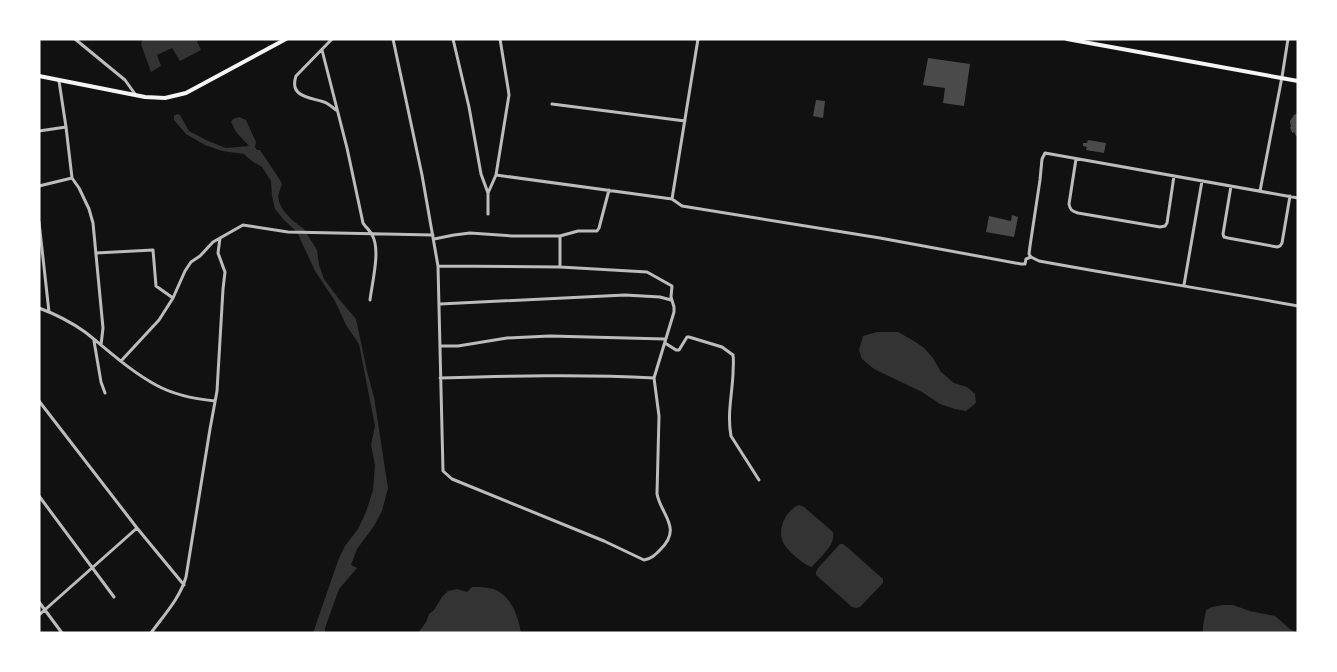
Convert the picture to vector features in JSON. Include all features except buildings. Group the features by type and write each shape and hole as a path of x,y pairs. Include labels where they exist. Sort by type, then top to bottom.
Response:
{"main road":[{"path":"39,76 135,95 165,98 186,93 286,39"},
{"path":"1067,39 1298,81"}],"street":[{"path":"75,39 125,80 135,95"},
{"path":"332,39 296,76 295,87 304,96 326,102 338,110"},
{"path":"393,39 422,175 438,266 442,468 452,479 604,541 644,560 650,559 668,542 670,528 657,494 659,416 654,378 674,309 672,286 647,272 560,267 438,266"},
{"path":"453,39 482,174 489,193"},
{"path":"488,214 489,193 496,175 508,95 500,39"},
{"path":"672,199 698,39"},
{"path":"1260,191 1288,39"},
{"path":"322,50 363,223 372,234 376,261 370,300"},
{"path":"59,80 72,178 89,209 93,223 103,328 101,345"},
{"path":"552,104 685,122"},
{"path":"39,131 66,127"},
{"path":"1031,258 1029,254 1044,153 1298,198"},
{"path":"1076,159 1069,204 1072,211 1078,213 1165,226 1174,176"},
{"path":"496,175 672,199 682,206 880,238 1021,264 1025,264 1026,260 1031,258 1154,282 1184,285 1298,306"},
{"path":"39,186 72,178"},
{"path":"1184,285 1202,181"},
{"path":"1231,186 1224,237 1277,247 1282,243 1290,196"},
{"path":"121,361 152,328 173,298 191,262 213,242 243,225 288,232 433,237 470,233 501,236 560,236 578,231 597,231 609,190"},
{"path":"39,222 49,312"},
{"path":"560,236 560,267"},
{"path":"151,633 170,608 184,585 186,577 218,386 225,272 218,253 220,238"},
{"path":"96,253 153,250 156,286 173,298"},
{"path":"440,304 625,295 672,300"},
{"path":"39,308 70,322 137,374 166,390 186,397 215,401"},
{"path":"440,346 458,346 507,339 570,336 665,341 676,350 679,350 685,339 689,337 722,347 733,355 734,360 729,419 731,436 759,480"},
{"path":"93,339 100,382 105,393"},
{"path":"440,378 531,375 654,378"},
{"path":"39,401 184,585"},
{"path":"39,496 114,597"},
{"path":"39,615 137,528"},
{"path":"39,602 62,633"}],"shaded area":[{"path":"143,39 200,39 197,41 201,50 180,61 172,48 157,55 161,66 151,72 141,44"},
{"path":"177,114 180,115 189,131 226,148 249,146 236,132 231,122 239,117 246,120 256,142 255,147 260,150 282,184 278,196 283,210 304,229 317,250 324,279 356,319 374,397 388,488 382,511 357,549 351,565 357,568 339,589 325,633 313,633 339,558 358,529 373,490 375,465 371,445 375,426 359,344 315,271 297,232 275,209 271,181 262,167 244,154 222,151 205,145 186,134 174,120"},
{"path":"877,332 898,332 924,348 941,372 954,383 967,387 975,394 976,403 966,411 940,404 922,392 874,369 862,359 859,350 863,336"},
{"path":"799,505 833,532 830,546 812,567 791,553 781,537 784,520 794,507"},
{"path":"840,544 848,548 883,579 883,583 860,607 852,607 816,575 818,568"},
{"path":"472,587 491,588 505,596 515,611 521,633 418,633 429,614 448,591 457,589 467,592"},
{"path":"1223,605 1233,605 1275,616 1297,633 1203,633 1206,610"}]}
